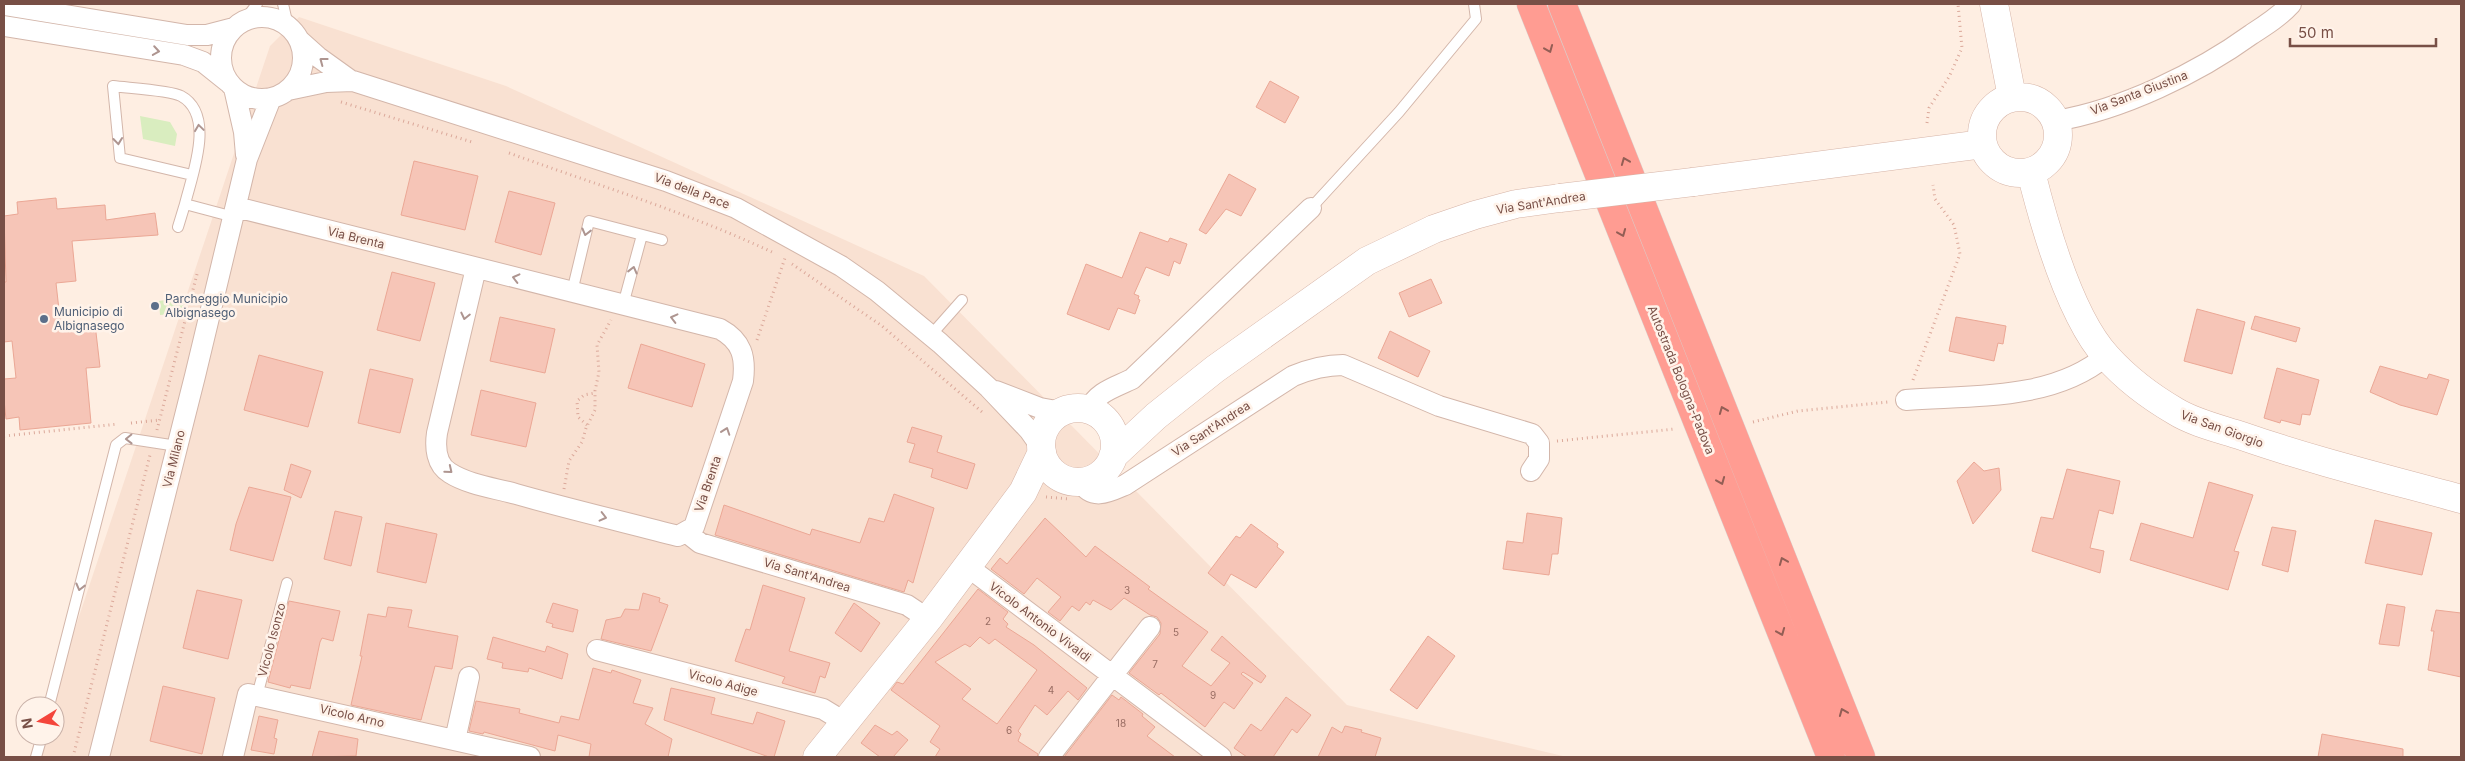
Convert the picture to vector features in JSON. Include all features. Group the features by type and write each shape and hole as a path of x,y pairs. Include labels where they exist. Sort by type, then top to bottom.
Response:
{"highway":[{"name":"Autostrada Bologna-Padova","path":"1531,4 1831,757"},
{"path":"1562,4 1862,757"}],"street":[{"path":"1994,4 2012,97"},
{"name":"Via Santa Giustina","path":"2055,121 2076,117 2182,78 2230,50 2283,12 2291,4"},
{"path":"4,6 58,9 187,35 206,34 267,17 278,20 293,33 302,50 302,67 296,82 280,94 258,99 245,95 203,62 184,56 4,26"},
{"path":"4,16 50,22 54,21 58,9"},
{"path":"58,9 59,20 63,24 92,30 128,46"},
{"path":"231,85 221,59 224,42 239,24"},
{"name":"Via della Pace","path":"293,33 318,57 350,80 666,181 736,208 841,266 877,291 931,335 989,388 1042,449"},
{"name":"Via della Pace","path":"280,94 350,80"},
{"name":"Via Milano","path":"231,85 244,132 247,159"},
{"name":"Via Milano","path":"99,757 247,159 280,94"},
{"path":"2012,97 2026,98 2038,102 2048,110 2055,121 2058,133 2054,151 2043,166 2032,172 2006,171 1995,164 1987,154 1983,144 1983,127 1989,113 2000,103 2012,97"},
{"name":"Via Sant'Andrea","path":"1113,456 1156,416 1215,369 1367,262 1434,229 1475,214 1516,204 1983,144"},
{"name":"Via San Giorgio","path":"2032,172 2053,246 2077,313 2106,356 2140,386 2176,412 2282,450 2461,499"},
{"path":"1023,492 1098,477 1106,470 1113,456 1114,440 1097,416 1092,402 1102,393 1132,379 1311,208"},
{"name":"Via Brenta","path":"235,212 476,268 720,329 730,335 740,346 744,356 743,381 694,527 686,532"},
{"path":"476,268 435,448 440,461 449,473 470,481 678,536 686,532"},
{"path":"1906,400 2015,392 2069,380 2106,356"},
{"name":"Via Sant'Andrea","path":"1072,481 1096,494 1104,494 1125,485 1293,376 1314,367 1330,365 1343,365 1439,406 1532,434 1539,442"},
{"name":"Via della Pace","path":"989,388 1040,408 1062,412"},
{"path":"817,757 928,619 1023,492 1042,449 1045,430 1050,421 1062,412 1078,408 1097,416"},
{"name":"Via Sant'Andrea","path":"1097,416 1124,423 1156,416"},
{"path":"1531,471 1539,459 1539,442"},
{"path":"1042,449 1050,469 1072,481"},
{"name":"Via Sant'Andrea","path":"686,532 700,543 907,605 928,619"},
{"name":"Vicolo Antonio Vivaldi","path":"968,567 1221,757"},
{"path":"1049,757 1150,627"},
{"name":"Vicolo Adige","path":"597,650 823,709 846,723"},
{"path":"455,740 469,677"},
{"name":"Vicolo Arno","path":"253,695 530,757"},
{"name":"Vicolo Isonzo","path":"233,757 253,695"}],"lane":[{"path":"239,24 257,4"},
{"path":"282,4 293,33"},
{"path":"1311,208 1399,112 1476,19 1474,4"},
{"path":"178,227 184,204 192,175 200,145 197,116 190,104 181,96 112,86 120,158 192,175"},
{"path":"184,204 235,212"},
{"path":"572,292 589,221 662,240"},
{"path":"620,304 642,235"},
{"path":"931,335 962,300"},
{"path":"53,696 116,445 125,438 177,446"},
{"name":"Vicolo Isonzo","path":"253,695 288,583"}],"path":[{"path":"1927,123 1929,108 1949,77 1962,48 1958,4"},
{"path":"1753,422 1798,411 1906,400 1960,254 1954,225 1935,199 1933,185"},
{"path":"744,356 755,347 785,258"},
{"path":"73,757 199,266"},
{"path":"561,506 569,461 582,442 587,425 595,410 595,393 600,372 597,345 620,304"},
{"path":"587,425 578,417 577,401 584,395 595,393"},
{"path":"4,436 160,420"},
{"path":"1539,442 1678,429"}],"shaded area":[{"path":"299,17 506,86 924,276 1347,705 1567,757 31,757 35,746 65,746 65,696 52,696 270,46"}],"green space":[{"path":"140,116 170,122 177,134 175,146 143,139"},
{"path":"185,297 182,313 160,315 159,301"}],"building":[{"path":"1270,81 1299,97 1285,123 1256,107"},
{"path":"414,161 478,176 465,230 401,215"},
{"path":"1229,174 1256,189 1241,216 1226,209 1206,234 1199,230"},
{"path":"509,191 555,203 541,255 495,242"},
{"path":"56,198 57,209 105,205 106,220 155,213 158,235 72,241 76,281 56,283 61,328 95,324 100,367 86,368 91,423 20,430 19,417 6,419 4,400 4,379 16,378 12,341 4,342 4,282 6,282 4,216 18,214 17,202"},
{"path":"1140,232 1168,242 1170,238 1187,244 1180,264 1174,261 1169,276 1146,267 1134,294 1139,296 1138,299 1140,300 1135,314 1118,308 1109,330 1067,314 1086,264 1122,278"},
{"path":"392,272 435,283 420,341 377,330"},
{"path":"1431,279 1442,303 1409,317 1399,293"},
{"path":"2197,309 2245,322 2232,374 2184,361"},
{"path":"2255,316 2300,328 2296,342 2251,329"},
{"path":"500,317 555,329 545,373 490,361"},
{"path":"1956,317 2006,326 2003,344 1998,343 1994,361 1949,351"},
{"path":"1390,331 1430,351 1418,377 1378,358"},
{"path":"641,344 705,364 692,407 628,388"},
{"path":"259,355 323,372 308,427 244,410"},
{"path":"2380,366 2427,379 2429,374 2449,380 2437,415 2400,405 2370,392"},
{"path":"2277,368 2319,380 2310,415 2302,414 2300,425 2281,420 2280,423 2264,418"},
{"path":"370,369 413,379 400,433 358,423"},
{"path":"481,390 536,403 526,447 471,435"},
{"path":"912,427 942,436 937,452 975,464 967,489 931,477 933,469 909,462 915,444 907,442"},
{"path":"1974,462 1984,471 1999,468 2001,490 1973,524 1957,481"},
{"path":"291,464 311,471 301,498 284,490"},
{"path":"2067,469 2120,481 2113,514 2099,510 2090,548 2104,551 2100,573 2032,551 2041,517 2053,519"},
{"path":"2209,482 2253,495 2234,551 2239,552 2228,590 2130,560 2141,523 2193,538"},
{"path":"249,487 291,497 273,561 230,550 236,524"},
{"path":"894,494 934,508 913,583 908,580 904,592 715,535 724,505 810,535 812,529 860,543 869,518 884,522"},
{"path":"335,511 362,517 351,566 324,559"},
{"path":"1527,513 1562,518 1558,554 1552,554 1549,575 1503,569 1507,541 1523,543"},
{"path":"1045,518 1086,557 1095,546 1150,587 1148,589 1208,632 1182,666 1211,686 1230,663 1211,650 1222,636 1266,676 1261,683 1243,672 1241,674 1253,683 1234,709 1224,702 1205,727 1161,693 1159,695 1129,673 1160,634 1161,623 1157,617 1150,615 1124,598 1111,610 1093,600 1090,605 1086,602 1079,611 1072,606 1060,621 1048,612 1061,597 1037,578 1024,594 991,569 1000,558 1007,564"},
{"path":"2375,520 2432,533 2422,575 2365,563"},
{"path":"386,523 437,534 426,583 377,572"},
{"path":"1251,524 1278,544 1277,547 1284,552 1256,588 1231,574 1224,586 1208,573 1236,536 1240,538"},
{"path":"2272,527 2296,531 2288,572 2262,565"},
{"path":"763,585 805,598 789,651 830,663 825,678 820,676 815,693 782,683 785,677 735,661 746,629 750,630"},
{"path":"978,589 1008,612 1003,619 1008,624 1006,627 1034,645 1087,688 1078,700 1068,691 1047,715 1035,705 1018,731 1021,734 1018,741 1038,754 1037,757 935,757 940,749 930,742 940,726 891,690 897,682 903,684","holes":["980,637 989,644 995,639 1037,670 997,724 962,699 971,689 935,662 965,644 970,647"]},
{"path":"197,590 242,600 228,659 183,648"},
{"path":"643,593 660,598 659,602 668,605 651,651 601,639 606,620 621,617 625,609 639,610"},
{"path":"289,601 340,611 333,641 322,638 320,642 310,689 291,685 290,688 268,682"},
{"path":"553,603 578,610 573,632 552,627 553,624 546,622"},
{"path":"854,603 880,623 861,652 835,633"},
{"path":"2387,604 2405,607 2399,646 2379,644"},
{"path":"388,607 412,610 408,627 458,636 452,669 435,666 421,720 351,705 362,656 360,656 368,614 386,617"},
{"path":"2436,610 2461,613 2461,677 2428,670 2434,631 2431,631"},
{"path":"1428,636 1455,656 1417,709 1390,690"},
{"path":"493,637 545,652 547,646 568,654 562,679 529,668 528,672 502,668 503,663 487,659"},
{"path":"593,668 611,673 612,670 641,680 633,703 653,708 645,724 672,739 668,757 589,757 591,744 558,735 555,751 484,732 483,734 469,731 476,701 520,709 519,713 559,723 561,716 579,720"},
{"path":"163,686 215,698 202,754 150,741"},
{"path":"671,688 715,698 711,714 753,724 757,712 785,721 774,757 769,757 664,720"},
{"path":"1112,695 1119,700 1121,697 1143,714 1142,716 1155,727 1147,736 1175,757 1064,757"},
{"path":"1286,697 1311,715 1297,733 1292,729 1273,757 1247,757 1234,748 1251,724 1261,731"},
{"path":"259,716 278,720 274,738 277,739 274,754 251,750"},
{"path":"875,725 892,735 897,731 908,740 893,757 880,757 861,743"},
{"path":"1345,726 1362,730 1361,732 1381,738 1375,757 1318,757 1332,727 1342,733"},
{"path":"319,731 358,739 356,756 312,757"},
{"path":"2322,734 2403,749 2403,757 2318,757"}],"place":[{"name":"Parcheggio Municipio Albignasego","path":"155,306"},
{"name":"Municipio di Albignasego","path":"44,319"}]}
